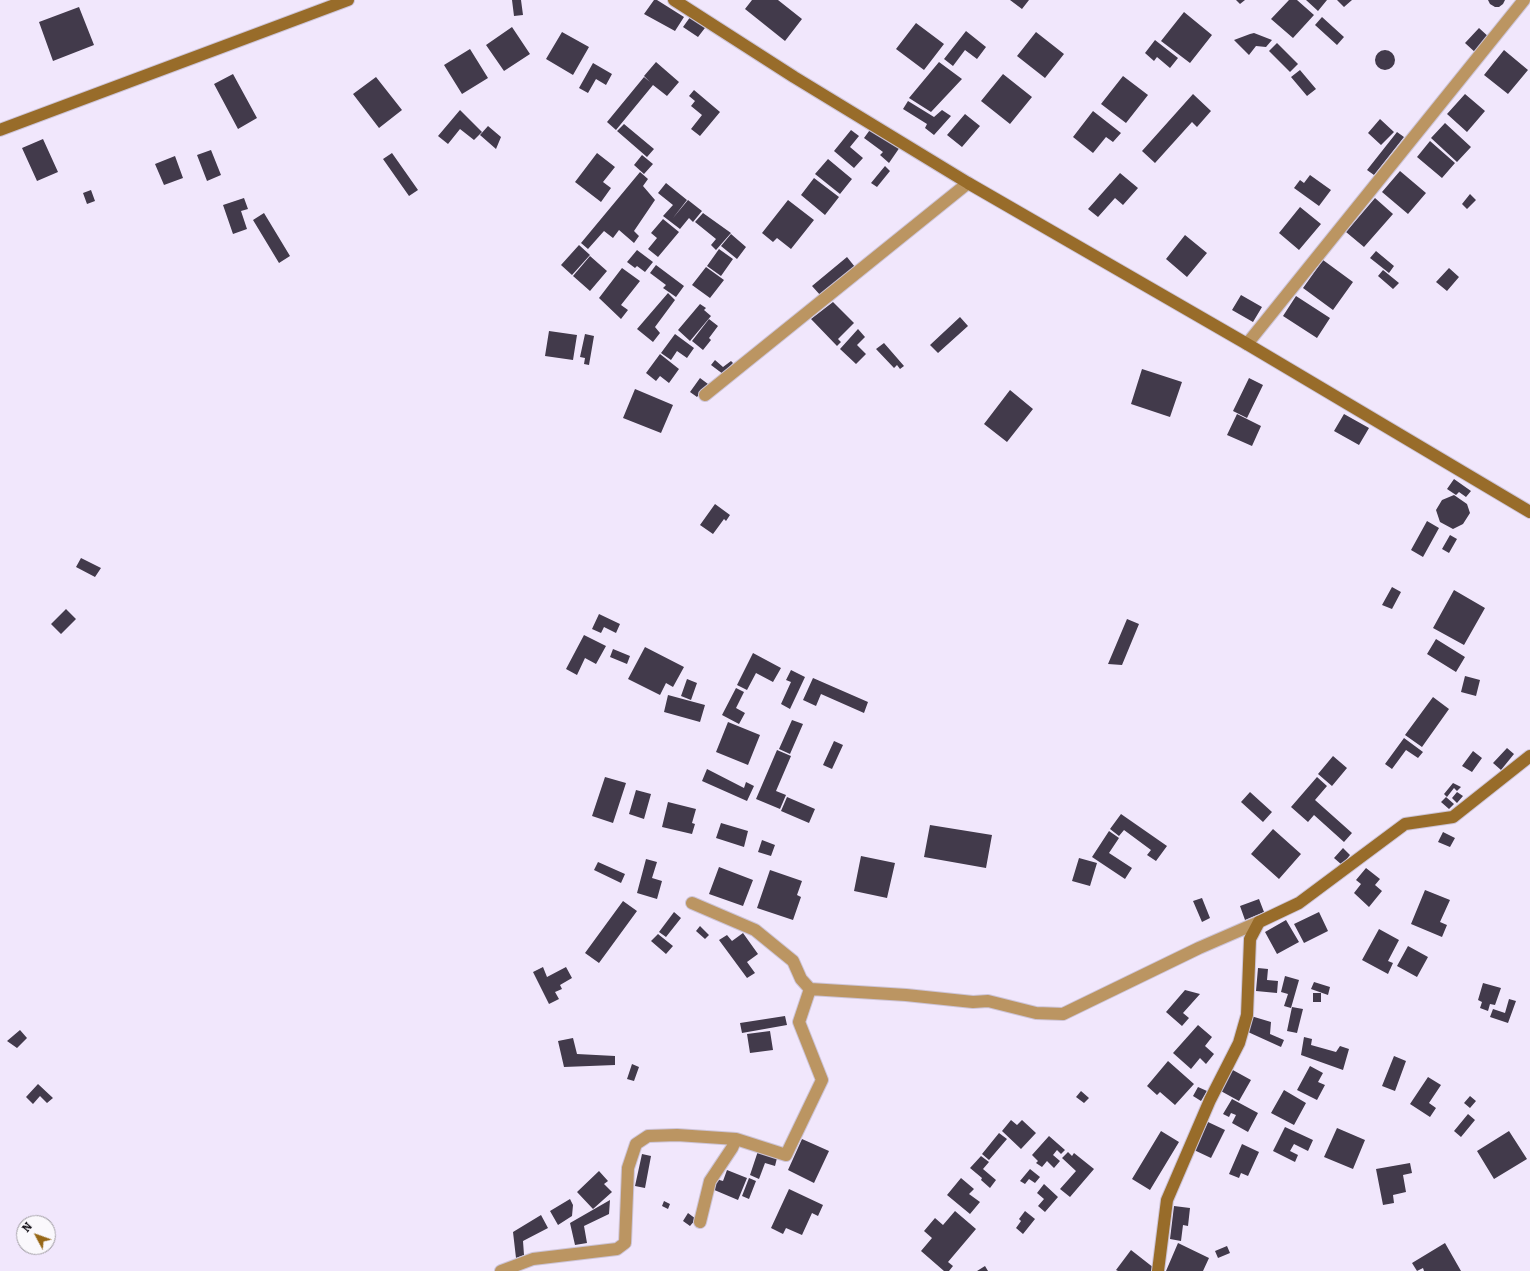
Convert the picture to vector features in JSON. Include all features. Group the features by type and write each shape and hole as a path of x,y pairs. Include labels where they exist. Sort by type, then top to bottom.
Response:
{"main road":[{"path":"0,130 348,0"},
{"path":"674,0 794,77 968,183 1248,344 1530,512"},
{"path":"1158,1271 1168,1200 1210,1100 1239,1043 1247,1015 1250,939 1259,922 1299,904 1405,824 1453,817 1530,756"}],"street":[{"path":"1248,344 1524,0"},
{"path":"705,395 968,183"},
{"path":"692,903 755,930 793,961 801,979 810,989 906,995 973,1002 988,1000 1036,1013 1064,1014 1199,948 1259,922"},
{"path":"501,1271 533,1259 618,1249 625,1243 628,1168 636,1144 648,1136 677,1135 736,1140 786,1155 822,1080 799,1022 810,989"},
{"path":"700,1222 710,1181 736,1140"}],"building":[{"path":"512,0 521,0 523,15 514,16"},
{"path":"654,0 657,0 684,17 675,31 644,14"},
{"path":"752,0 778,0 802,19 785,41 745,9"},
{"path":"1010,0 1029,0 1022,9"},
{"path":"1236,0 1245,0 1240,4"},
{"path":"1289,0 1297,0 1314,15 1293,38 1271,19"},
{"path":"1306,0 1327,0 1318,11"},
{"path":"1337,0 1352,0 1344,7"},
{"path":"1488,0 1505,0 1499,7 1495,7 1490,4"},
{"path":"79,7 94,45 53,61 39,22"},
{"path":"1184,12 1212,35 1190,63 1161,41"},
{"path":"693,13 708,24 698,37 683,27"},
{"path":"1322,17 1344,37 1337,45 1315,25"},
{"path":"916,23 944,44 924,70 896,49"},
{"path":"512,27 530,54 504,71 486,45"},
{"path":"1479,28 1491,39 1477,54 1465,43"},
{"path":"966,31 986,47 977,59 965,50 953,66 944,59"},
{"path":"562,32 589,47 573,75 546,59"},
{"path":"1036,32 1064,54 1045,78 1017,56"},
{"path":"1254,33 1272,40 1266,47 1256,46 1249,55 1234,40"},
{"path":"1155,40 1178,58 1170,68 1157,57 1154,61 1145,53"},
{"path":"1277,43 1298,64 1290,72 1269,51"},
{"path":"470,49 488,78 462,94 444,65"},
{"path":"1385,50 1392,53 1395,60 1392,67 1385,70 1378,67 1375,60 1378,53"},
{"path":"1504,50 1528,70 1508,94 1484,75"},
{"path":"656,62 679,82 667,96 653,85 616,130 607,122 644,77 650,82 644,76"},
{"path":"939,62 962,79 931,112 909,98"},
{"path":"593,63 612,74 606,85 596,79 588,93 579,88"},
{"path":"1300,70 1316,89 1307,96 1291,77"},
{"path":"233,74 257,118 238,129 214,84"},
{"path":"1003,74 1032,97 1010,124 981,101"},
{"path":"1123,76 1148,95 1126,123 1101,104"},
{"path":"376,77 402,110 379,128 353,94"},
{"path":"694,90 720,112 700,136 691,129 702,115 691,106 695,101 689,96"},
{"path":"1193,94 1211,111 1197,127 1192,122 1155,163 1142,151"},
{"path":"1465,94 1485,111 1467,132 1447,114"},
{"path":"908,101 934,117 942,110 951,116 934,135 925,128 927,124 903,109"},
{"path":"460,110 482,132 474,140 460,129 448,144 438,136"},
{"path":"1093,111 1121,133 1113,142 1106,137 1093,153 1073,137"},
{"path":"965,114 980,126 962,147 947,135"},
{"path":"1380,119 1394,132 1381,145 1368,133"},
{"path":"1445,123 1471,147 1457,162 1431,138"},
{"path":"624,124 654,149 647,157 617,131"},
{"path":"488,126 501,137 496,149 480,135"},
{"path":"872,127 900,147 889,163 880,155 883,152 864,138"},
{"path":"851,130 859,136 850,147 863,158 854,168 834,151"},
{"path":"1397,132 1404,137 1374,175 1367,170"},
{"path":"43,139 58,172 37,181 22,148"},
{"path":"1430,141 1455,163 1442,178 1417,157"},
{"path":"211,150 221,175 207,181 197,155"},
{"path":"392,153 418,190 409,196 383,159"},
{"path":"597,153 615,167 603,182 611,188 601,202 575,182"},
{"path":"642,155 653,164 644,174 634,165"},
{"path":"175,156 183,178 164,185 155,164"},
{"path":"828,159 852,179 840,194 815,174"},
{"path":"885,166 890,171 877,187 871,183"},
{"path":"1400,171 1426,193 1408,214 1382,192"},
{"path":"640,172 648,179 643,186 655,200 634,231 639,236 634,243 619,230 613,238 604,231 588,249 581,243"},
{"path":"1120,173 1138,188 1123,205 1115,198 1098,217 1088,209"},
{"path":"1310,175 1331,190 1319,206 1294,188 1300,180 1304,183"},
{"path":"814,178 839,197 825,215 801,195"},
{"path":"666,183 687,200 673,218 688,200 702,211 693,222 689,218 680,229 663,216 673,205 658,193"},
{"path":"91,190 95,201 87,204 83,193"},
{"path":"1470,194 1476,200 1467,209 1462,204"},
{"path":"244,198 248,209 241,211 247,229 233,234 223,205"},
{"path":"1375,198 1393,214 1364,247 1346,232"},
{"path":"788,200 814,220 791,249 777,238 773,242 762,233"},
{"path":"1300,207 1321,224 1299,250 1279,233"},
{"path":"264,213 290,256 279,263 253,220"},
{"path":"703,213 731,233 716,250 711,245 716,239 695,222"},
{"path":"663,219 679,232 658,257 648,249 657,238 651,233"},
{"path":"731,234 746,247 737,259 721,246"},
{"path":"1185,235 1207,253 1187,277 1166,259"},
{"path":"579,245 590,255 572,275 561,265"},
{"path":"719,249 733,259 721,276 707,266"},
{"path":"637,250 653,262 645,272 637,266 635,268 627,262"},
{"path":"1376,251 1394,266 1389,273 1370,258"},
{"path":"590,256 607,271 590,291 573,276"},
{"path":"847,257 855,267 821,296 812,286"},
{"path":"1323,260 1353,282 1333,310 1303,288"},
{"path":"656,265 684,286 676,297 663,288 666,285 650,273"},
{"path":"706,267 724,280 710,298 692,285"},
{"path":"622,268 640,281 621,305 628,310 621,319 599,298"},
{"path":"1449,268 1459,277 1447,291 1436,282"},
{"path":"1383,270 1399,283 1393,289 1378,276"},
{"path":"668,293 675,300 655,327 660,333 653,342 637,329"},
{"path":"1241,295 1262,307 1253,322 1232,310"},
{"path":"1296,296 1330,318 1317,338 1283,316"},
{"path":"833,302 854,323 838,339 841,342 837,346 811,319"},
{"path":"700,304 706,308 704,310 711,316 690,341 678,330"},
{"path":"960,317 968,326 938,353 930,345"},
{"path":"709,319 718,326 709,338 711,340 703,350 692,341"},
{"path":"858,329 865,337 857,345 866,354 856,364 840,349"},
{"path":"549,331 577,335 573,360 545,356"},
{"path":"585,334 594,336 589,365 584,364 585,358 580,357"},
{"path":"675,334 694,348 687,358 677,351 671,360 661,353"},
{"path":"884,343 904,366 900,369 897,365 894,368 876,349"},
{"path":"660,354 679,369 669,383 660,376 656,381 646,373"},
{"path":"715,360 723,367 731,361 733,363 723,374 711,365"},
{"path":"1142,369 1182,382 1170,417 1131,404"},
{"path":"700,378 708,384 697,397 690,392"},
{"path":"1249,378 1263,385 1247,418 1233,411"},
{"path":"635,389 673,405 661,433 623,418"},
{"path":"1010,390 1033,409 1007,442 984,424"},
{"path":"1237,414 1261,426 1252,446 1227,435"},
{"path":"1344,414 1369,428 1359,445 1334,431"},
{"path":"1454,479 1471,491 1466,497 1459,492 1456,495 1447,489"},
{"path":"1454,495 1467,504 1470,513 1463,524 1453,529 1440,522 1436,510 1442,500"},
{"path":"715,504 730,515 726,521 724,519 713,534 700,525"},
{"path":"1427,521 1439,528 1423,557 1411,550"},
{"path":"1450,535 1457,539 1449,553 1442,549"},
{"path":"81,558 101,568 95,577 76,567"},
{"path":"1392,587 1401,592 1392,609 1382,605"},
{"path":"1454,590 1485,608 1464,645 1433,628"},
{"path":"66,609 76,619 61,634 51,624"},
{"path":"599,614 620,624 616,633 604,627 601,633 592,629"},
{"path":"1127,619 1139,624 1122,665 1108,664"},
{"path":"584,635 606,646 596,664 585,658 577,675 566,669"},
{"path":"1436,639 1465,657 1456,672 1427,654"},
{"path":"645,647 684,667 673,687 666,683 660,695 628,679"},
{"path":"613,649 630,656 627,664 610,657"},
{"path":"753,653 781,668 773,682 756,673 747,690 737,685"},
{"path":"791,670 805,677 790,709 781,704 791,682 786,680"},
{"path":"1465,676 1480,680 1476,696 1461,692"},
{"path":"813,678 868,702 864,713 821,694 816,706 803,700"},
{"path":"687,679 697,683 691,700 681,696"},
{"path":"736,688 744,692 736,708 745,713 739,724 722,715"},
{"path":"668,695 705,705 700,722 664,712"},
{"path":"1433,697 1449,709 1422,747 1405,735"},
{"path":"792,720 803,724 790,754 779,749"},
{"path":"728,722 760,735 748,765 716,752"},
{"path":"1404,738 1423,752 1418,758 1406,750 1392,769 1385,764"},
{"path":"834,741 843,745 832,769 823,765"},
{"path":"1507,748 1514,754 1501,770 1493,763"},
{"path":"777,750 791,756 776,791 786,795 780,809 756,799"},
{"path":"1473,751 1482,758 1472,772 1462,766"},
{"path":"1333,756 1347,768 1332,786 1318,774"},
{"path":"707,769 744,788 746,782 754,786 747,801 702,781"},
{"path":"605,777 626,783 613,823 592,816"},
{"path":"1317,777 1327,786 1315,800 1352,833 1344,842 1314,815 1308,822 1291,807"},
{"path":"1453,783 1461,787 1457,791 1454,788 1447,797 1444,794"},
{"path":"636,790 651,794 644,819 629,814"},
{"path":"1250,792 1272,812 1263,822 1241,802"},
{"path":"1457,792 1463,796 1457,803 1452,798"},
{"path":"787,797 815,809 809,823 781,811"},
{"path":"1446,797 1454,804 1449,809 1441,802"},
{"path":"668,802 696,809 692,823 695,824 692,834 662,827"},
{"path":"1121,814 1167,846 1156,861 1147,855 1151,850 1124,830 1119,836 1110,829"},
{"path":"721,823 748,831 744,847 716,838"},
{"path":"930,825 992,835 986,868 924,857"},
{"path":"1273,829 1301,854 1279,879 1251,854"},
{"path":"1109,831 1119,838 1109,853 1132,868 1125,879 1092,857"},
{"path":"1443,832 1455,838 1450,847 1438,842"},
{"path":"762,840 775,845 771,856 758,852"},
{"path":"1343,848 1350,855 1342,865 1334,858"},
{"path":"861,856 895,863 887,898 854,891"},
{"path":"1079,858 1097,863 1090,886 1072,881"},
{"path":"646,859 657,862 652,878 662,881 657,899 637,893"},
{"path":"598,862 625,874 621,883 594,870"},
{"path":"719,867 753,880 743,906 709,894"},
{"path":"1366,868 1380,879 1375,885 1382,891 1369,907 1354,893 1361,884 1356,880"},
{"path":"770,870 802,881 797,895 801,897 793,920 757,908"},
{"path":"1425,890 1450,900 1440,922 1447,925 1442,937 1411,924"},
{"path":"1202,898 1210,918 1202,922 1193,901"},
{"path":"1259,899 1264,912 1245,920 1240,906"},
{"path":"623,901 637,911 599,963 585,953"},
{"path":"674,912 681,918 666,937 659,932"},
{"path":"1319,912 1328,931 1304,943 1294,924"},
{"path":"1286,920 1299,942 1277,954 1265,932"},
{"path":"700,926 709,935 705,939 696,931"},
{"path":"1379,929 1399,940 1388,961 1393,963 1388,974 1362,960"},
{"path":"743,933 758,954 747,962 755,973 747,978 719,940 727,935 732,941"},
{"path":"658,934 673,946 666,954 651,941"},
{"path":"1408,946 1428,957 1417,977 1397,966"},
{"path":"543,967 547,977 566,967 572,978 560,985 562,989 555,992 559,999 549,1004 533,972"},
{"path":"1258,968 1268,969 1267,980 1278,981 1277,993 1256,991"},
{"path":"1285,976 1299,980 1291,1008 1284,1006 1288,994 1281,992"},
{"path":"1314,982 1330,987 1328,995 1311,989"},
{"path":"1483,983 1501,988 1495,1005 1490,1004 1488,1011 1480,1008 1482,1002 1478,1000"},
{"path":"1185,990 1200,994 1183,1013 1189,1018 1182,1026 1166,1012"},
{"path":"1313,993 1321,993 1321,1002 1313,1002"},
{"path":"1509,999 1516,1001 1508,1023 1490,1017 1493,1009 1505,1013"},
{"path":"1292,1007 1303,1009 1297,1033 1287,1031"},
{"path":"785,1016 787,1025 742,1033 740,1023"},
{"path":"1251,1016 1271,1022 1270,1034 1284,1040 1281,1047 1248,1032"},
{"path":"1198,1025 1212,1037 1205,1046 1214,1054 1206,1064 1200,1058 1191,1069 1173,1053"},
{"path":"20,1030 27,1038 17,1048 7,1041"},
{"path":"770,1031 773,1050 750,1053 747,1034"},
{"path":"1304,1037 1312,1039 1311,1045 1336,1052 1340,1046 1349,1049 1343,1070 1301,1055"},
{"path":"573,1038 577,1054 615,1056 615,1065 564,1067 558,1041"},
{"path":"1394,1056 1406,1061 1395,1091 1382,1086"},
{"path":"1168,1061 1194,1084 1175,1105 1160,1092 1157,1095 1147,1086"},
{"path":"632,1064 639,1067 634,1081 627,1079"},
{"path":"1310,1066 1323,1073 1318,1082 1325,1085 1317,1100 1297,1090"},
{"path":"1231,1069 1251,1080 1239,1101 1219,1090"},
{"path":"1428,1077 1441,1085 1429,1103 1436,1108 1430,1117 1410,1104"},
{"path":"38,1084 53,1098 47,1103 40,1096 33,1104 26,1097"},
{"path":"1198,1087 1207,1091 1201,1101 1193,1096"},
{"path":"1284,1090 1306,1103 1294,1125 1271,1113"},
{"path":"1081,1091 1089,1098 1084,1103 1076,1097"},
{"path":"1470,1096 1476,1101 1470,1108 1464,1103"},
{"path":"1232,1099 1258,1113 1248,1132 1232,1123 1236,1115 1231,1113 1229,1117 1223,1114"},
{"path":"1468,1114 1475,1120 1461,1137 1454,1131"},
{"path":"1011,1120 1017,1125 1022,1120 1036,1133 1021,1149 1002,1131"},
{"path":"1208,1122 1225,1130 1211,1158 1194,1150"},
{"path":"1285,1127 1313,1140 1308,1151 1294,1144 1290,1151 1298,1155 1295,1162 1273,1151"},
{"path":"1337,1128 1365,1140 1353,1169 1324,1157"},
{"path":"1161,1131 1179,1142 1150,1190 1132,1179"},
{"path":"1509,1131 1527,1159 1494,1179 1477,1151"},
{"path":"999,1133 1007,1139 989,1160 982,1154"},
{"path":"1049,1136 1065,1150 1061,1154 1057,1150 1053,1155 1060,1161 1054,1168 1047,1161 1042,1167 1036,1163 1038,1161 1032,1155"},
{"path":"802,1139 829,1151 814,1183 788,1170"},
{"path":"1242,1144 1259,1152 1248,1176 1241,1173 1239,1178 1229,1174"},
{"path":"758,1151 777,1158 775,1166 765,1163 759,1179 750,1175"},
{"path":"1068,1152 1072,1156 1074,1153 1094,1169 1070,1197 1060,1189 1076,1171 1062,1158"},
{"path":"642,1154 651,1156 645,1188 635,1186"},
{"path":"981,1156 989,1162 983,1169 996,1180 990,1188 981,1180 982,1178 970,1168"},
{"path":"1410,1163 1412,1173 1403,1175 1406,1192 1393,1195 1394,1203 1383,1205 1376,1169"},
{"path":"1030,1169 1040,1177 1035,1183 1029,1179 1025,1184 1020,1181"},
{"path":"727,1170 747,1178 738,1200 712,1189 716,1179 723,1181"},
{"path":"599,1171 608,1181 604,1184 612,1192 593,1209 577,1192"},
{"path":"749,1178 756,1181 749,1199 742,1196"},
{"path":"961,1178 974,1189 969,1194 980,1202 970,1214 947,1195"},
{"path":"1044,1184 1058,1197 1045,1212 1038,1206 1044,1199 1037,1193"},
{"path":"789,1189 823,1205 818,1216 812,1213 802,1235 786,1228 783,1234 771,1228"},
{"path":"570,1199 573,1205 572,1216 558,1225 550,1211"},
{"path":"610,1200 609,1214 584,1226 587,1243 575,1245 570,1223"},
{"path":"664,1201 670,1204 668,1209 662,1206"},
{"path":"1174,1206 1190,1208 1188,1226 1183,1225 1181,1241 1170,1239"},
{"path":"955,1211 976,1229 948,1262 953,1266 949,1271 944,1271 921,1251 932,1238 924,1231 935,1218 943,1225"},
{"path":"1025,1211 1035,1219 1023,1234 1016,1228 1021,1221 1019,1219"},
{"path":"688,1213 696,1219 690,1226 683,1221"},
{"path":"541,1215 548,1228 523,1241 524,1255 516,1258 513,1232"},
{"path":"1178,1243 1209,1258 1203,1271 1166,1271"},
{"path":"1445,1243 1461,1271 1424,1271 1423,1268 1417,1271 1412,1263"},
{"path":"1227,1246 1230,1253 1218,1258 1215,1251"},
{"path":"1131,1250 1154,1268 1153,1271 1116,1270"},
{"path":"985,1266 988,1271 977,1271"}]}
